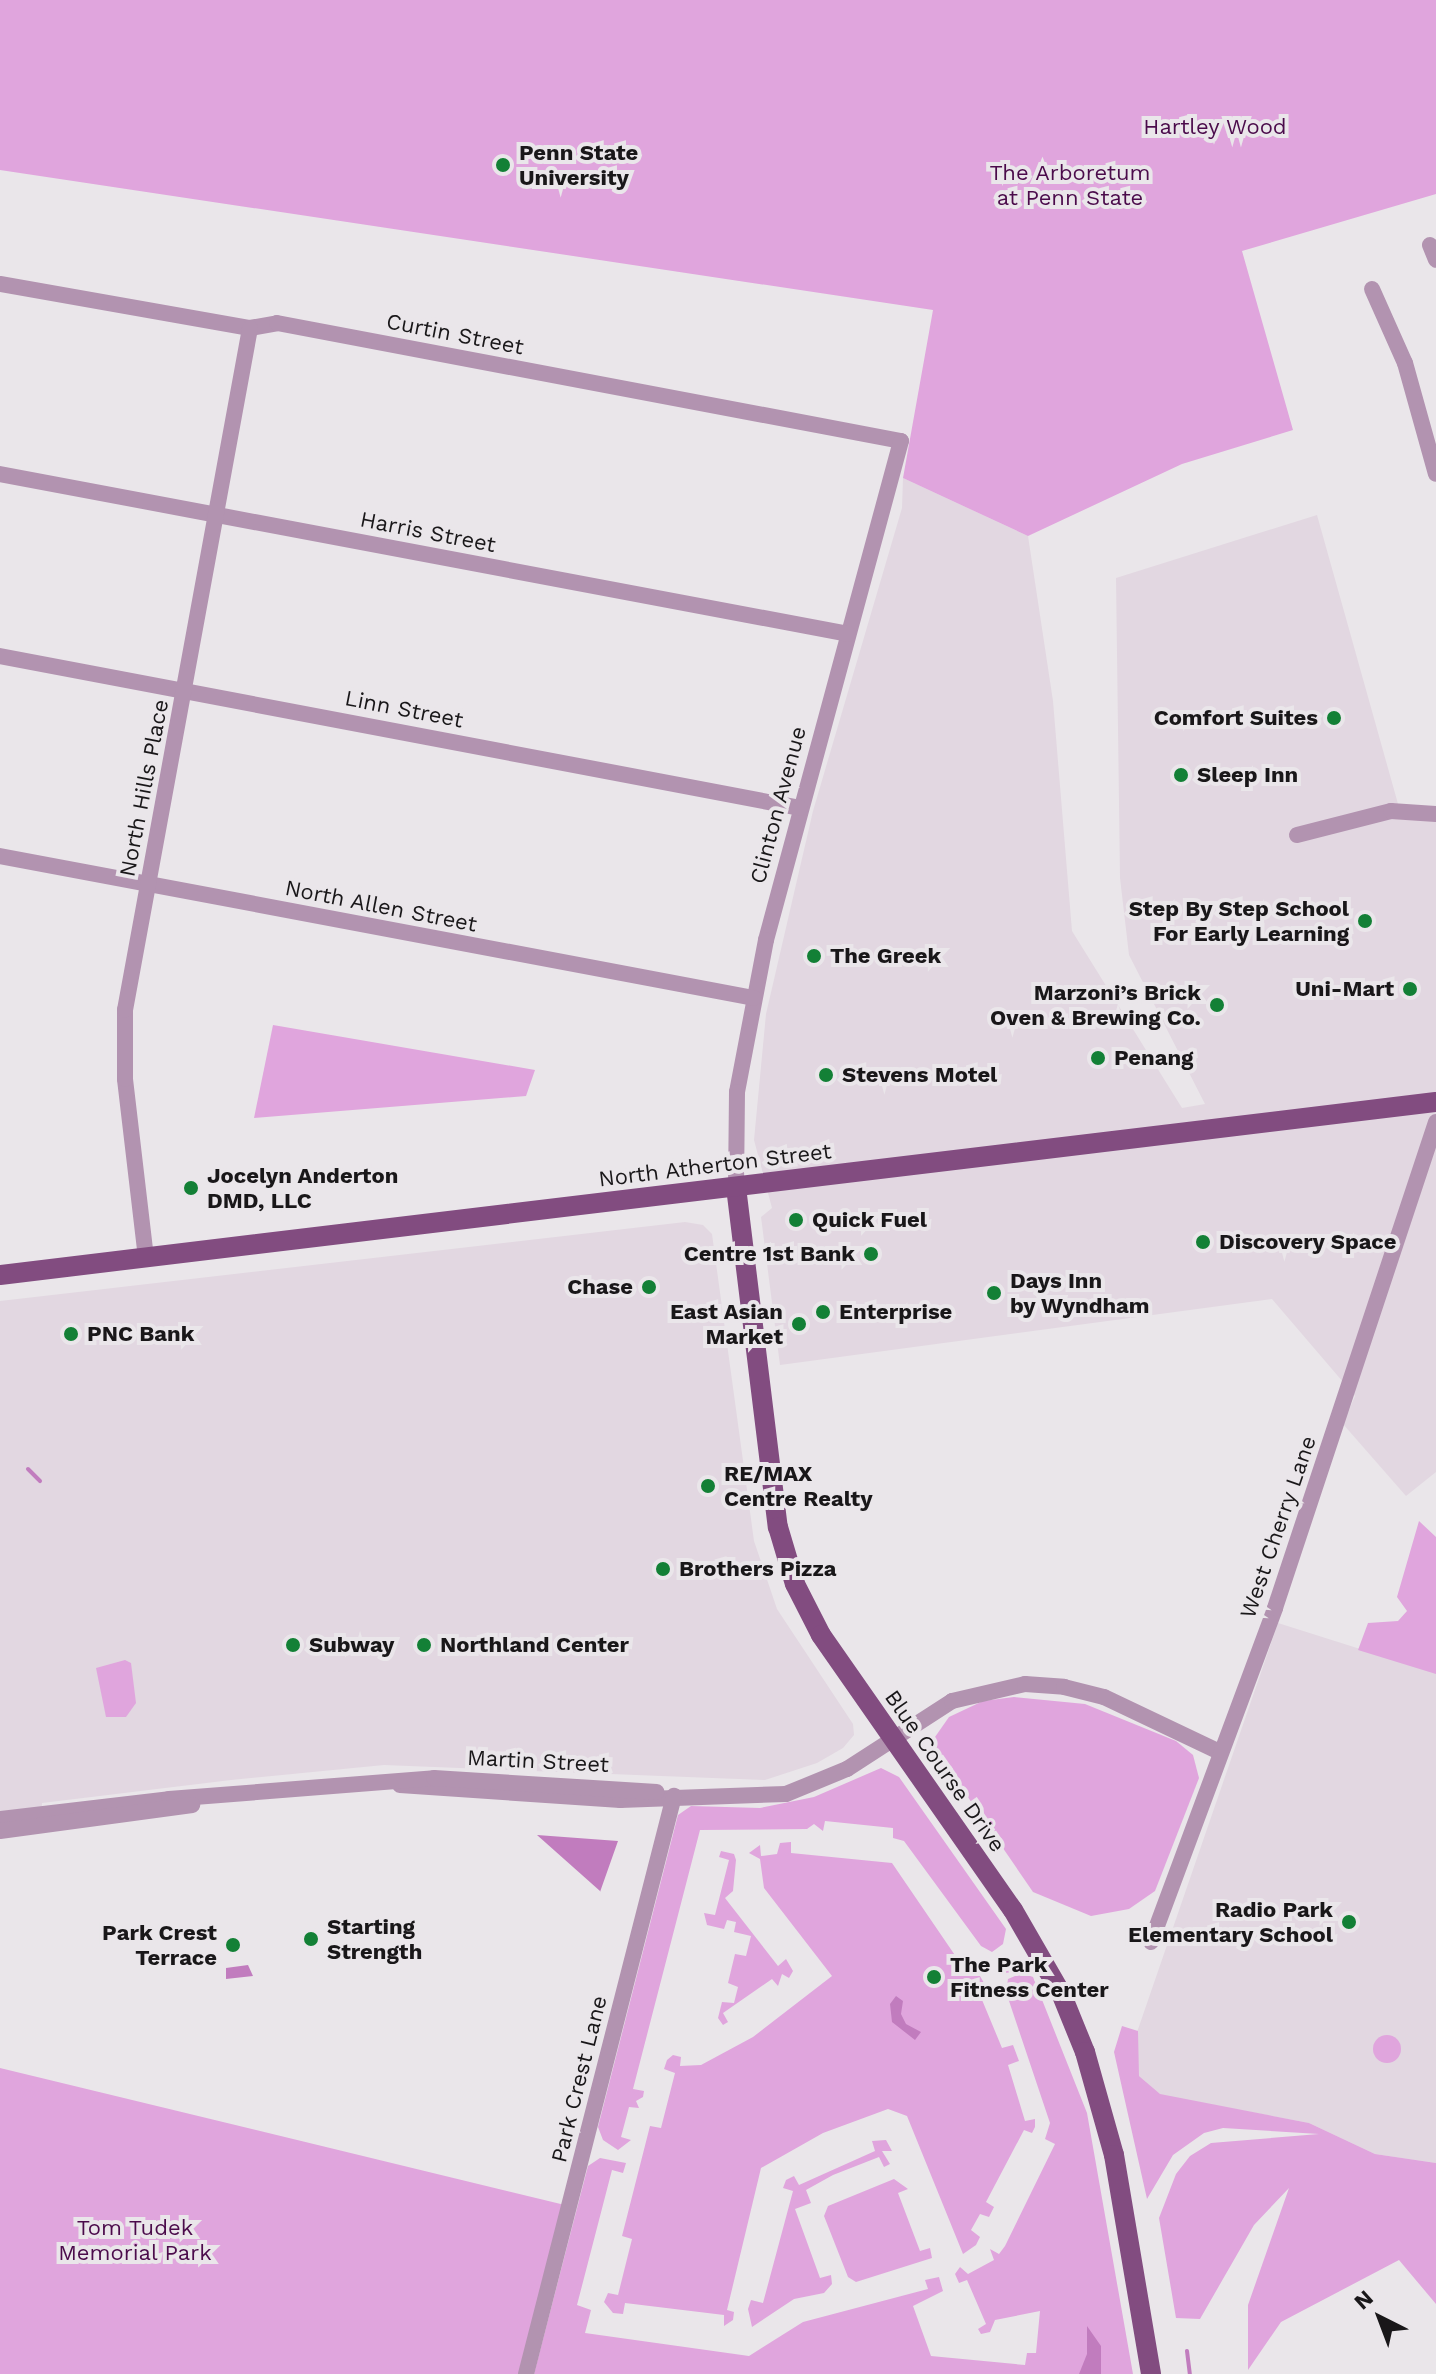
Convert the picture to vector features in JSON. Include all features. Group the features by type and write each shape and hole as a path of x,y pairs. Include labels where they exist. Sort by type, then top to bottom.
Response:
{"main road":[{"name":"North Atherton Street","path":"0,1275 1436,1102"},
{"name":"Blue Course Drive","path":"736,1187 778,1527 788,1563 821,1635 1031,1938 1077,2032 1114,2155 1151,2374"}],"street":[{"name":"Curtin Street","path":"0,284 250,328 277,323 901,441"},
{"path":"1372,289 1405,363 1436,474"},
{"name":"North Hills Place","path":"146,1258 122,1038 250,328"},
{"name":"Clinton Avenue","path":"736,1187 736,1104 754,998 800,808 901,441"},
{"name":"Harris Street","path":"0,474 848,634"},
{"name":"Linn Street","path":"0,656 800,808"},
{"path":"1297,835 1391,811 1436,814"},
{"name":"North Allen Street","path":"0,856 754,998"},
{"name":"West Cherry Lane","path":"1151,1942 1275,1608 1436,1122"},
{"name":"Martin Street","path":"0,1819 400,1785 620,1800 786,1794 831,1778 934,1710 972,1693 1045,1685 1104,1697 1220,1752"},
{"name":"Park Crest Lane","path":"526,2374 674,1796"},
{"name":"Martin Street","path":"0,1831 170,1811 208,1799"}],"shaded area":[{"path":"903,478 1028,536 1053,701 1072,931 1182,1108 1205,1104 1129,955 1120,878 1116,578 1317,515 1400,811 1436,814 1436,1472 1406,1496 1343,1424 1355,1396 1272,1299 780,1365 761,1217 772,1208 754,1140 766,1014 813,811 902,508"},
{"path":"685,1222 703,1225 712,1234 754,1541 777,1609 853,1724 854,1735 843,1748 817,1763 765,1780 384,1765 231,1780 42,1803 41,1829 0,1834 0,1301"},
{"path":"1278,1623 1436,1673 1436,2163 1375,2154 1309,2123 1160,2095 1139,2076 1135,2062 1135,2038"},
{"path":"537,1835 618,1841 600,1892 600,1891"},
{"path":"248,1965 253,1976 226,1979 226,1968"},
{"path":"896,1996 903,2001 901,2014 906,2024 921,2032 915,2040 892,2022 890,2004"},
{"path":"1087,2326 1101,2346 1101,2374 1079,2374 1087,2354"}],"green space":[{"name":"The Arboretum at Penn State","path":"0,0 1436,0 1436,194 1242,251 1293,430 1182,464 1028,536 903,478 933,310 0,170"},
{"path":"273,1025 535,1070 526,1096 254,1118"},
{"path":"1419,1521 1436,1537 1436,1674 1358,1650 1368,1623 1398,1621 1407,1611 1397,1597"},
{"path":"125,1660 131,1663 136,1703 126,1717 106,1717 96,1668"},
{"path":"1014,1697 1085,1704 1176,1741 1193,1755 1199,1778 1155,1891 1129,1909 1091,1916 1033,1892 935,1749 935,1737 949,1717 983,1701"},
{"path":"881,1768 899,1777 1006,1929 1003,1944 992,1952 981,1946 904,1841 893,1838 893,1828 825,1821 823,1831 814,1824 807,1829 700,1830 633,2089 644,2091 643,2097 636,2101 639,2108 629,2107 621,2137 631,2140 618,2150 603,2140 598,2127 678,1815 691,1806 760,1808 814,1797"},
{"path":"791,1842 791,1853 892,1863 963,1967 972,1962 988,1990 980,1995 1002,2048 1013,2045 1019,2061 1008,2065 1025,2121 1035,2119 1035,2127 1032,2133 1024,2130 986,2202 994,2207 989,2217 980,2214 971,2230 980,2237 976,2245 963,2254 907,2116 888,2109 823,2133 761,2168 727,2310 734,2312 733,2320 724,2326 724,2315 625,2303 623,2314 613,2313 604,2302 608,2293 618,2295 632,2239 622,2236 650,2126 661,2128 675,2073 664,2069 667,2060 673,2055 681,2057 680,2066 701,2065 753,2037 832,1976 764,1888 760,1859 749,1853 760,1845 761,1856 777,1854 780,1843"},
{"path":"721,1851 734,1854 736,1860 733,1891 725,1898 778,1966 786,1959 793,1971 789,1978 782,1974 778,1986 772,1979 723,2013 728,2022 723,2025 718,2018 722,2002 734,2003 738,1987 728,1983 735,1954 746,1956 751,1936 734,1932 736,1922 727,1920 724,1929 707,1925 704,1913 715,1915 729,1860 719,1857"},
{"path":"1006,1955 1015,1964 1006,1973 997,1964"},
{"path":"1022,1973 1033,1977 1087,2113 1133,2374 534,2374 588,2166 600,2158 626,2163 623,2173 612,2170 577,2305 591,2310 585,2333 749,2356 803,2322 928,2289 925,2280 939,2277 943,2291 913,2306 931,2356 1025,2365 1027,2353 1036,2353 1040,2311 995,2320 990,2332 981,2334 978,2329 986,2324 967,2280 959,2283 955,2274 960,2267 968,2274 994,2260 990,2249 999,2254 1055,2144 1045,2139 1050,2123 1006,1992 1008,1979"},
{"path":"1122,2026 1138,2031 1139,2076 1160,2094 1309,2123 1375,2154 1436,2163 1436,2304 1399,2260 1281,2322 1248,2370 1248,2305 1289,2188 1254,2225 1200,2319 1176,2318 1159,2218 1176,2174 1190,2156 1211,2143 1319,2134 1223,2128 1204,2133 1173,2155 1147,2199 1114,2052"},
{"path":"1387,2035 1397,2039 1401,2049 1397,2059 1387,2063 1377,2059 1373,2049 1377,2039"},
{"name":"Tom Tudek Memorial Park","path":"0,2068 569,2206 526,2374 0,2374"},
{"path":"886,2140 892,2151 882,2151 890,2164 884,2167 879,2157 833,2175 806,2190 811,2203 795,2209 820,2278 831,2275 832,2284 824,2293 794,2299 752,2327 748,2309 751,2300 763,2303 793,2191 783,2188 786,2180 794,2176 799,2185 875,2151 872,2141"},
{"path":"894,2179 908,2189 898,2193 920,2251 930,2248 932,2258 856,2282 848,2277 824,2216 828,2206"}],"waterway":[{"path":"28,1469 40,1481"},
{"path":"1187,2351 1190,2374"}],"place":[{"name":"Penn State University","path":"503,165"},
{"name":"Comfort Suites","path":"1334,718"},
{"name":"Sleep Inn","path":"1181,775"},
{"name":"Step By Step School For Early Learning","path":"1365,921"},
{"name":"The Greek","path":"814,956"},
{"name":"Uni-Mart","path":"1410,989"},
{"name":"Marzoni’s Brick Oven & Brewing Co.","path":"1217,1005"},
{"name":"Penang","path":"1098,1058"},
{"name":"Stevens Motel","path":"826,1075"},
{"name":"Jocelyn Anderton DMD, LLC","path":"191,1188"},
{"name":"Quick Fuel","path":"796,1220"},
{"name":"Discovery Space","path":"1203,1242"},
{"name":"Centre 1st Bank","path":"871,1254"},
{"name":"Chase","path":"649,1287"},
{"name":"Days Inn by Wyndham","path":"994,1293"},
{"name":"Enterprise","path":"823,1312"},
{"name":"East Asian Market","path":"799,1324"},
{"name":"PNC Bank","path":"71,1334"},
{"name":"RE/MAX Centre Realty","path":"708,1486"},
{"name":"Brothers Pizza","path":"663,1569"},
{"name":"Subway","path":"293,1645"},
{"name":"Northland Center","path":"424,1645"},
{"name":"Radio Park Elementary School","path":"1349,1922"},
{"name":"Starting Strength","path":"311,1939"},
{"name":"Park Crest Terrace","path":"233,1945"},
{"name":"The Park Fitness Center","path":"934,1977"}],"park label":[{"name":"Hartley Wood","path":"1215,127"}]}
